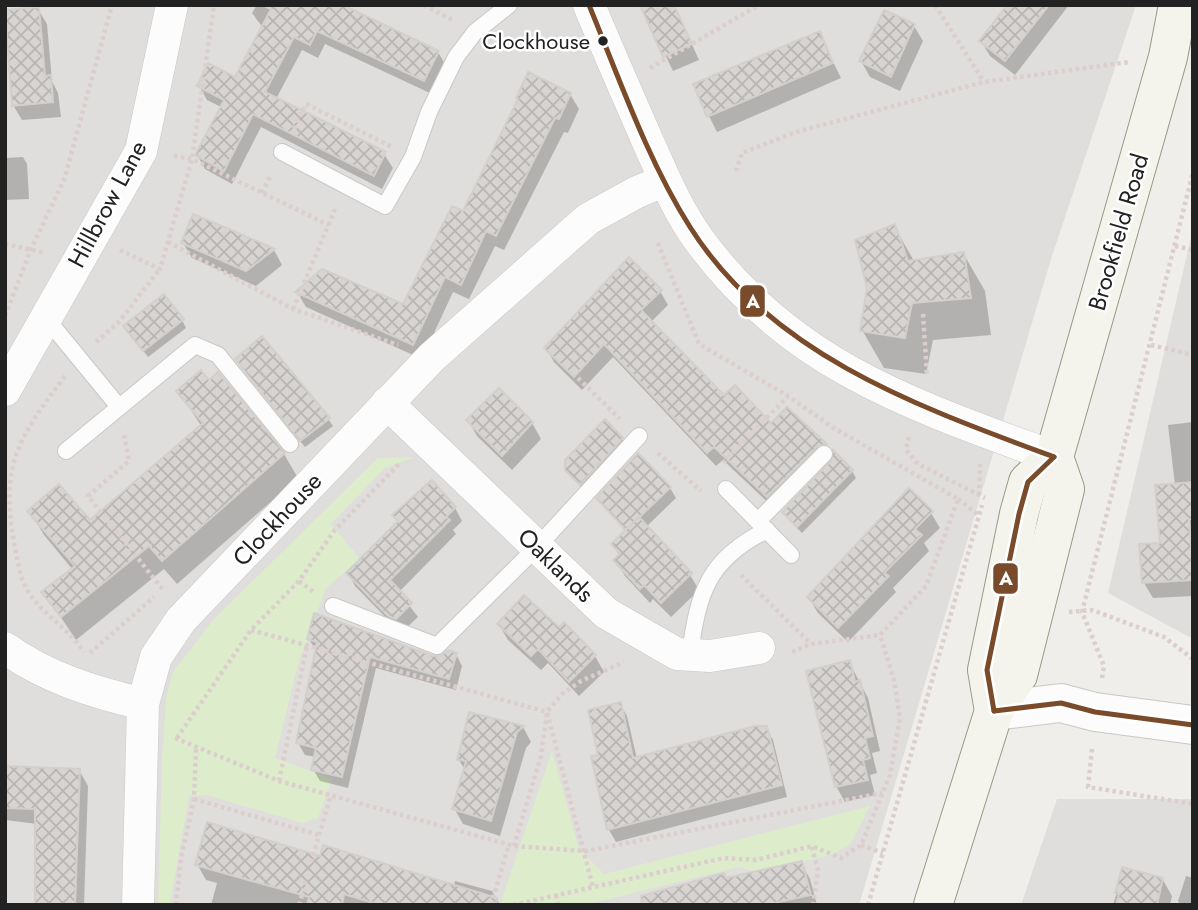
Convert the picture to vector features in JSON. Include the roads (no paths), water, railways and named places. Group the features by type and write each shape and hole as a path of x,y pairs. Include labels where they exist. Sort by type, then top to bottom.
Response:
{"main road":[{"name":"Brookfield Road","path":"1055,457 1168,57 1178,5"},
{"path":"933,905 994,711 1018,675 1065,489 1055,457"}],"street":[{"name":"Hillbrow Lane","path":"5,390 141,150 172,5"},
{"path":"589,5 621,81 651,187 776,324 826,360 915,406 1055,457"},
{"name":"Clockhouse","path":"138,905 140,735 143,704 156,657 188,614 432,357 588,219 651,187"},
{"name":"Oaklands","path":"387,403 606,613 677,654 710,656 759,648"},
{"path":"5,648 47,674 86,690 143,704"},
{"path":"994,711 1061,703 1095,712 1193,725"}],"lane":[{"path":"282,152 385,206 413,157 429,112 456,57 475,32 509,5"},
{"path":"46,318 119,407"},
{"path":"66,451 195,345 218,355 290,444"},
{"path":"332,607 437,646 537,547 639,436"},
{"path":"690,654 695,616 704,591 723,557 762,526 824,454"},
{"path":"726,489 791,555"}],"place":[{"name":"Clockhouse","path":"603,41"}]}
